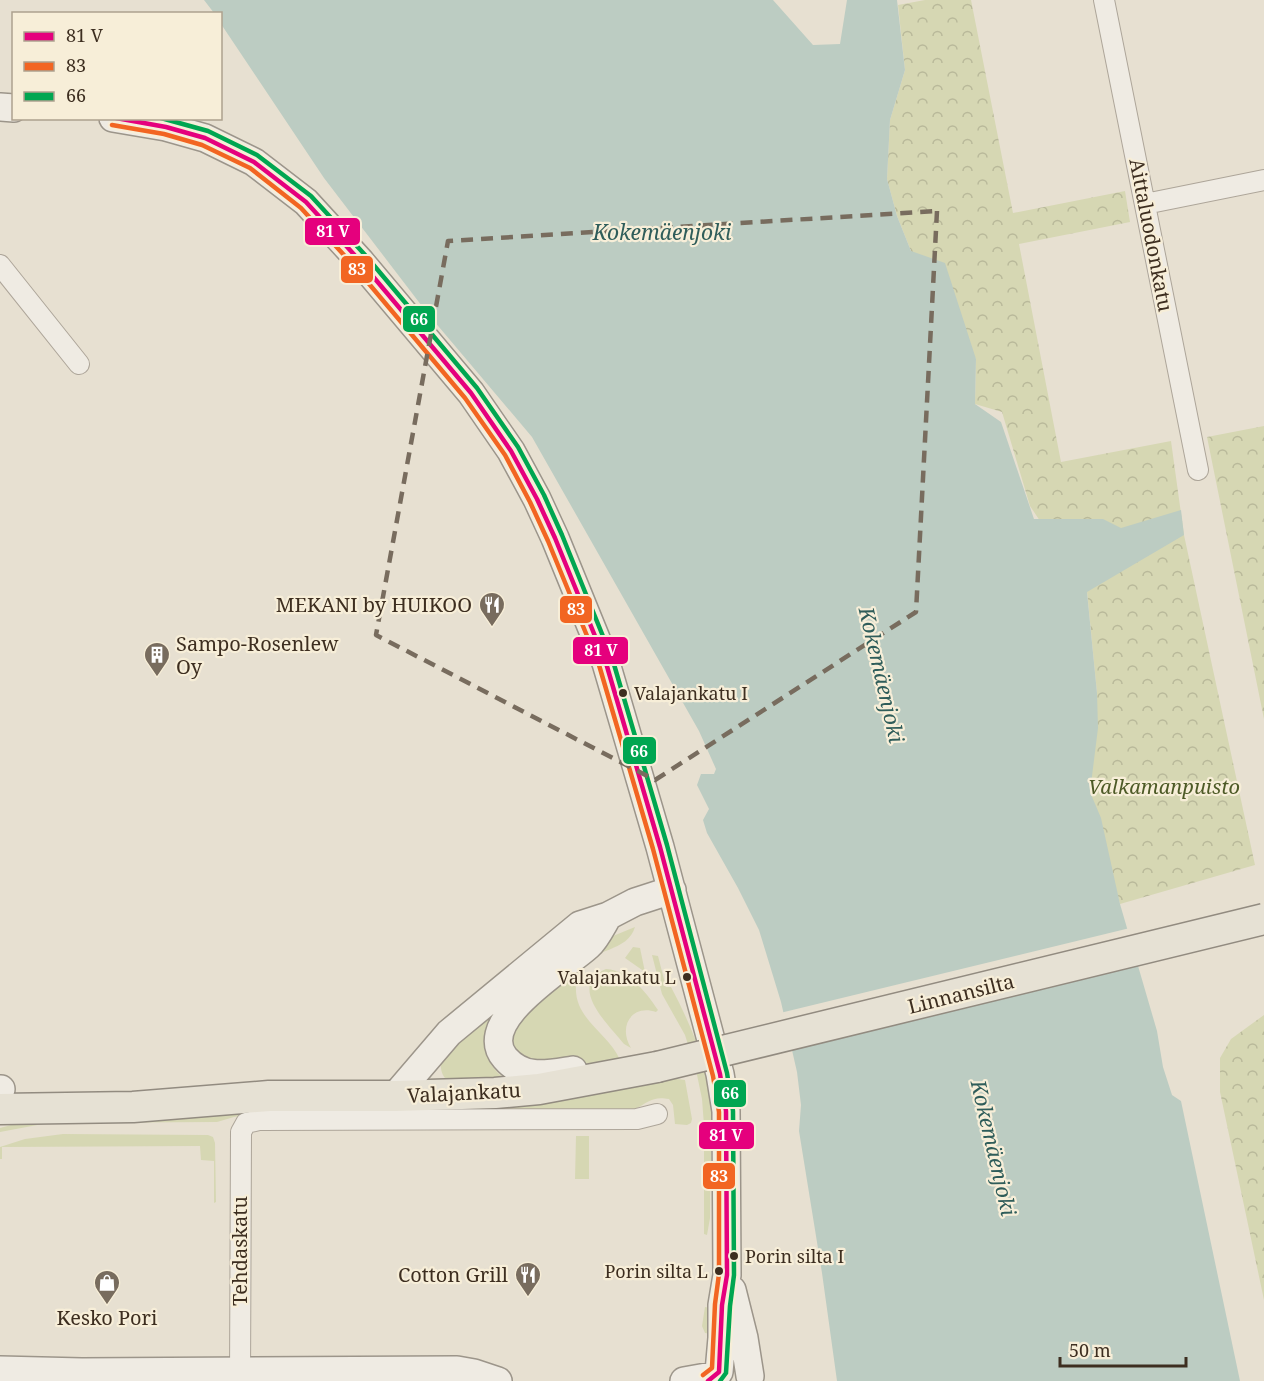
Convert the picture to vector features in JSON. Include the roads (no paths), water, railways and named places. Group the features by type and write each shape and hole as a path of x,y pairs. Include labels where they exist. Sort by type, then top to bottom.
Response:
{"main road":[{"path":"125,120 166,127 205,138 254,162 306,202 360,261 471,393 511,451 537,499 606,663 672,890 720,1074 726,1111 727,1275 722,1305 722,1338 713,1376"},
{"path":"394,1096 449,1033 580,924 608,916 635,902 672,890"},
{"path":"608,916 590,944 522,1000 505,1017 498,1041 502,1054 512,1066 525,1073 542,1075 604,1066 652,1068"},
{"name":"Linnansilta","path":"652,1068 968,993 1264,919"},
{"path":"426,1062 436,1085 447,1095"},
{"name":"Valajankatu","path":"2,1100 203,1090 269,1096 447,1095 539,1089 652,1068"},
{"path":"727,1275 744,1338 752,1379"},
{"path":"0,1370 240,1376 457,1370 498,1381"},
{"path":"684,1381 736,1370 752,1379"}],"street":[{"name":"Aittaluodonkatu","path":"1104,0 1198,470"},
{"path":"1145,204 1264,180"},
{"path":"0,265 79,364"},
{"name":"Tehdaskatu","path":"240,1376 241,1132 246,1123 271,1120 637,1119 657,1114"}],"water":[{"name":"Kokemäenjoki","path":"204,0 773,0 813,45 840,44 847,0 897,0 905,70 890,120 887,179 897,216 911,251 945,263 976,359 975,404 1001,422 1034,519 1103,519 1121,528 1181,510 1184,535 1087,592 1097,693 1098,728 1090,792 1101,818 1120,904 1157,1031 1163,1067 1172,1095 1181,1101 1240,1381 837,1381 799,1131 801,1105 797,1072 781,1002 759,930 707,833 703,820 709,809 697,785 701,774 714,774 716,769 699,731 532,437 428,314 324,178 222,25 222,12 213,12"}],"place":[{"name":"MEKANI by HUIKOO","path":"492,628"},
{"name":"Sampo-Rosenlew Oy","path":"157,678"},
{"name":"Valajankatu I","path":"623,693"},
{"name":"Valajankatu L","path":"687,977"},
{"name":"Porin silta I","path":"734,1256"},
{"name":"Porin silta L","path":"719,1271"},
{"name":"Cotton Grill","path":"528,1298"},
{"name":"Kesko Pori","path":"107,1306"}],"park label":[{"name":"Valkamanpuisto","path":"1164,787"}]}
